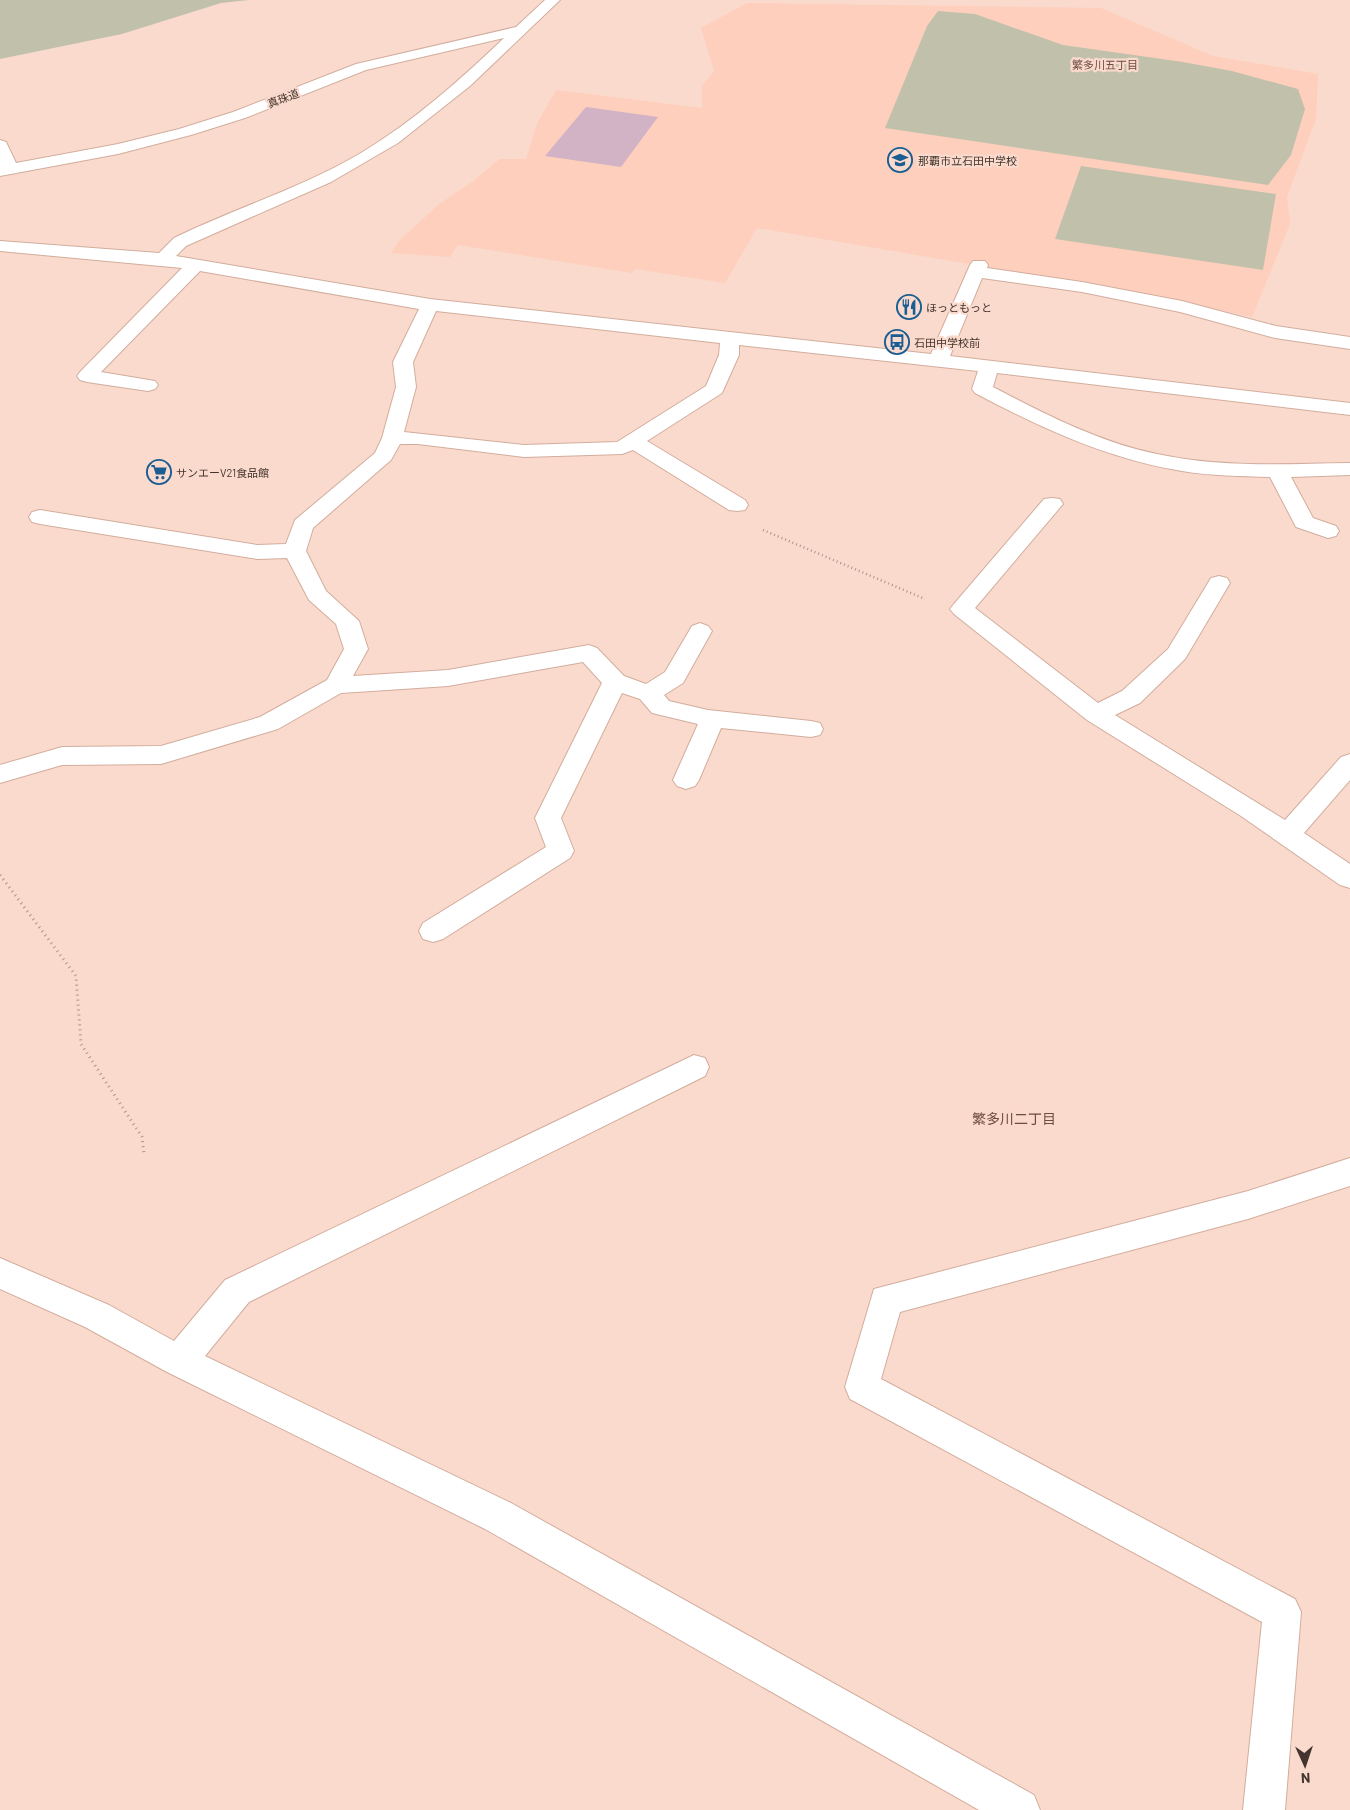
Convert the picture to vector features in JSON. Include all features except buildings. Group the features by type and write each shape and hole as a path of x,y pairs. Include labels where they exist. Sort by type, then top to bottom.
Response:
{"street":[{"path":"163,259 180,242 299,190 367,156 423,117 553,0"},
{"name":"真珠道","path":"5,170 118,149 185,132 239,115 360,67 464,42 520,31"},
{"path":"0,145 5,170"},
{"path":"0,246 163,259 430,305 938,360 1350,409"},
{"path":"148,385 87,376 196,265"},
{"path":"938,360 943,344 977,268 1182,307 1275,332 1350,343"},
{"path":"336,685 356,649 347,621 317,596 295,551 303,525 384,456 392,438 406,387 403,362 414,333 430,305"},
{"path":"392,438 418,438 524,451 622,448 715,389 729,355 730,338"},
{"path":"988,366 982,389 1072,434 1137,456 1182,465 1277,471 1350,469"},
{"path":"633,441 737,505"},
{"path":"1277,471 1304,522 1328,531"},
{"path":"1052,504 962,609 1096,714 1250,809 1350,878"},
{"path":"40,516 257,552 295,551"},
{"path":"1096,714 1131,697 1177,654 1219,583"},
{"path":"649,693 674,677 700,631"},
{"path":"0,774 62,756 161,755 269,723 336,685 448,678 589,653 615,682 649,693 662,707 713,718 811,730"},
{"path":"432,931 561,851 548,818 615,682"},
{"path":"686,780 713,718"},
{"path":"1288,835 1350,763"},
{"path":"179,1361 236,1291 694,1067"},
{"path":"1264,1810 1282,1612 862,1387 886,1300 1248,1205 1350,1172"},
{"path":"0,1273 97,1316 179,1361 498,1516 1019,1810"}],"path":[{"path":"737,505 742,521 917,596 962,609"},
{"path":"0,875 76,976 82,1044 142,1137 144,1154"}],"shaded area":[{"name":"那覇市立石田中学校","path":"747,3 1101,8 1213,56 1318,74 1316,119 1287,197 1290,224 1252,317 1123,290 757,228 725,283 635,269 632,273 458,245 450,257 391,253 399,241 438,205 472,182 500,159 526,159 537,124 556,90 702,108 702,86 714,71 701,28"},
{"path":"586,107 658,117 621,167 545,156"}],"green space":[{"path":"0,0 249,0 221,3 122,34 0,59"},
{"path":"938,11 975,14 1063,45 1232,71 1298,89 1305,109 1291,155 1268,185 885,128 927,26"},
{"path":"1081,166 1276,194 1263,270 1055,239"}],"place":[{"name":"那覇市立石田中学校","path":"900,160"},
{"name":"ほっともっと","path":"909,307"},
{"name":"石田中学校前","path":"897,342"},
{"name":"サンエーV21食品館","path":"159,472"}],"district":[{"name":"繁多川五丁目","path":"1105,64"},
{"name":"繁多川二丁目","path":"1014,1118"}]}
